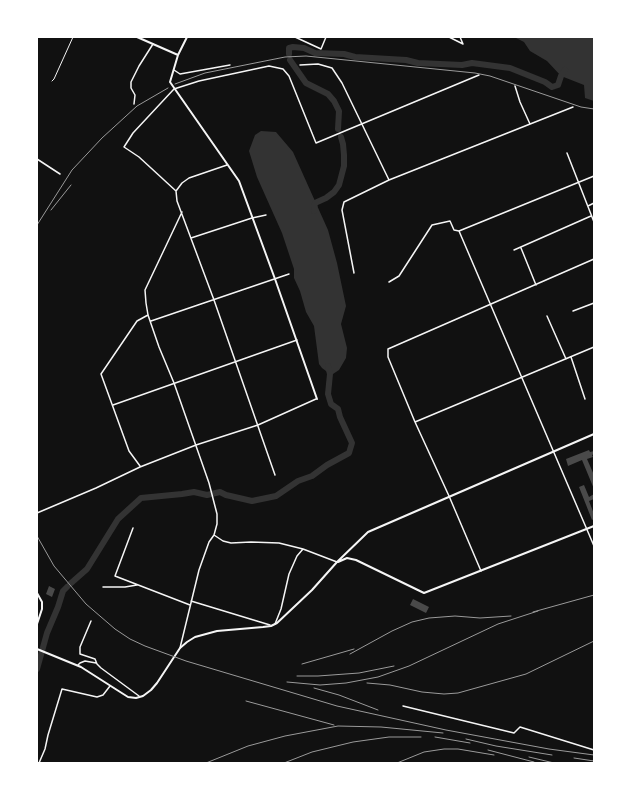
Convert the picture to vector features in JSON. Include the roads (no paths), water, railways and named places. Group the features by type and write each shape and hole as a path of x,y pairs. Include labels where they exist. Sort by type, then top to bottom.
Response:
{"street":[{"path":"138,37 178,55"},
{"path":"37,513 96,488 140,467 196,445 258,425 317,398 239,181 170,82 178,55 187,37"},
{"path":"296,37 321,49 326,37"},
{"path":"449,37 463,44 460,37"},
{"path":"134,104 135,95 131,88 131,82 153,44"},
{"path":"300,65 318,64 332,68 342,83 390,180"},
{"path":"174,70 180,74 230,65"},
{"path":"276,475 177,201 176,191 139,157 124,147 133,133 174,89 199,81 269,66 283,69 289,76 316,143 479,75"},
{"path":"515,86 520,102 530,124"},
{"path":"354,273 342,210 344,202 390,180 573,107"},
{"path":"567,153 594,222"},
{"path":"37,158 60,174"},
{"path":"176,191 182,183 189,178 227,165"},
{"path":"390,282 399,276 432,224 450,221 454,230 459,231 594,176"},
{"path":"588,206 594,203"},
{"path":"180,648 199,570 209,542 214,535 217,524 217,514 196,445 148,315 145,290 182,212"},
{"path":"191,238 252,218 266,215"},
{"path":"514,250 592,216"},
{"path":"459,231 594,546"},
{"path":"521,248 536,285"},
{"path":"481,571 415,422 388,357 388,349 594,259"},
{"path":"151,321 289,274"},
{"path":"573,312 594,303"},
{"path":"140,467 128,451 101,374 137,321 148,315"},
{"path":"547,316 566,359"},
{"path":"113,405 296,340"},
{"path":"415,422 594,347"},
{"path":"571,357 584,399"},
{"path":"37,650 78,666 128,697 140,697 151,690 157,683 180,648 195,637 217,631 271,626 275,624 312,590 337,562 368,532 594,434"},
{"path":"214,535 223,541 231,543 251,542 279,544 303,549 337,562 347,558 356,560 424,593 594,526"},
{"path":"133,528 115,576 190,605"},
{"path":"275,624 281,609 289,574 297,556 303,549"},
{"path":"103,588 139,585"},
{"path":"37,593 42,602 42,609 37,624"},
{"path":"191,601 271,626"},
{"path":"91,621 80,647 80,654 95,660 96,663 110,675 140,697"},
{"path":"78,666 80,663 85,661 96,663"},
{"path":"39,763 46,749 48,735 62,689 97,697 103,695 110,686"},
{"path":"403,706 514,733 520,727 594,750"}],"lane":[{"path":"52,82 73,37"}],"waterway":[{"path":"289,54 289,48 293,47 304,48 315,53 344,54 355,57 406,60 418,63 462,65 472,63 510,68 545,82 552,87 558,85 565,70"},
{"path":"290,60 306,83 328,94 334,101 339,111 338,129"},
{"path":"314,211 315,203 326,198 334,192 339,185 344,166 343,144 341,137"},
{"path":"70,584 87,569 118,519 141,498 194,492 207,495 220,492 226,495 252,501 276,496 298,481 312,476 327,465 349,453 352,443 338,409 331,404 328,394 330,374 328,366"},
{"path":"37,669 47,633 63,591 67,587"}],"railway":[{"path":"175,84 205,73 285,57 306,56 475,73 490,76 581,107 594,109"},
{"path":"37,225 72,170 102,138 137,106 168,88"},
{"path":"51,210 71,185"},
{"path":"37,536 54,566 86,604 115,629 130,639 145,646 186,661 337,706 446,730 549,749 594,755"},
{"path":"533,612 594,595"},
{"path":"287,682 320,685 346,683 378,677 409,666 498,624 538,611"},
{"path":"350,654 412,622 429,618 455,616 480,618 511,616"},
{"path":"367,683 390,685 422,692 444,694 458,693 526,674 594,641"},
{"path":"302,664 354,649"},
{"path":"297,676 359,673 394,666"},
{"path":"314,688 339,695 378,710"},
{"path":"246,701 334,725"},
{"path":"206,763 248,746 285,736 338,726 381,727 443,733"},
{"path":"284,763 312,752 353,742 389,737 421,737"},
{"path":"435,737 470,743"},
{"path":"466,739 496,746 552,755"},
{"path":"397,763 424,752 444,749 458,749 494,755"},
{"path":"488,750 534,762"},
{"path":"529,757 554,763"},
{"path":"574,758 594,761"}]}
